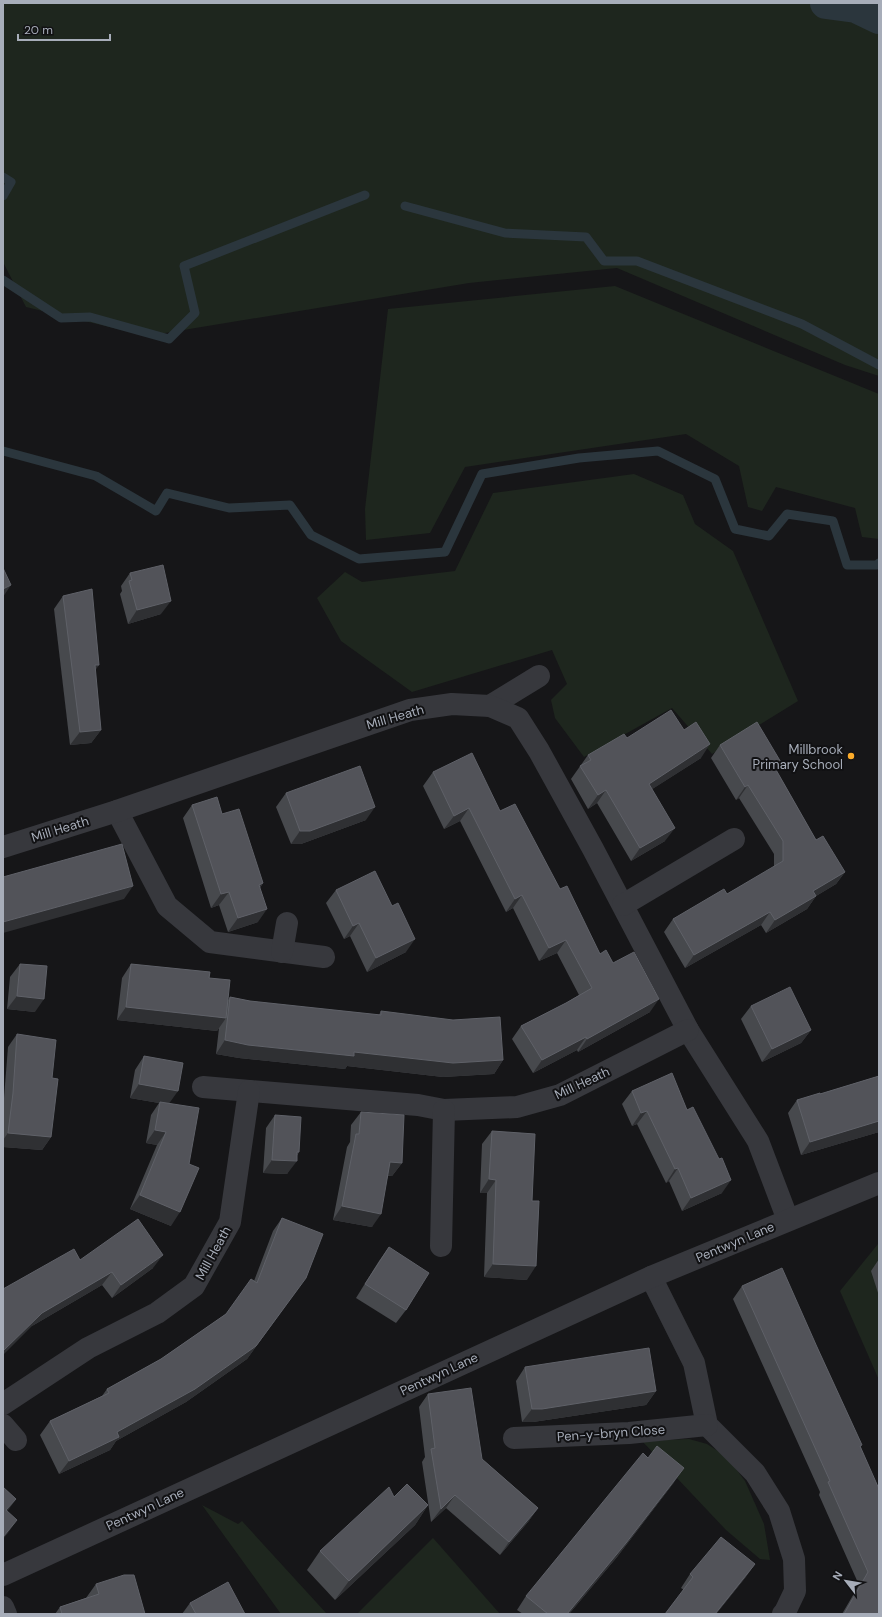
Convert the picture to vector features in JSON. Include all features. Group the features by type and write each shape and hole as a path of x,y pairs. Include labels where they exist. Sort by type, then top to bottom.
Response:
{"street":[{"path":"490,706 539,676"},
{"name":"Mill Heath","path":"3,847 117,811 410,710 452,704 490,706 518,718 539,751 623,905 688,1030 758,1141 788,1220"},
{"path":"117,811 167,906 210,942 324,957"},
{"path":"623,905 734,839"},
{"path":"282,952 287,923"},
{"name":"Mill Heath","path":"203,1087 418,1105 444,1110 517,1107 560,1095 688,1030"},
{"name":"Mill Heath","path":"3,1404 88,1348 157,1314 194,1286 230,1222 249,1091"},
{"path":"440,1246 444,1110"},
{"name":"Pentwyn Lane","path":"3,1575 651,1276 879,1183"},
{"path":"651,1276 694,1363 707,1425 755,1473 779,1511 794,1559 795,1591 786,1612 782,1614"},
{"name":"Pen-y-bryn Close","path":"514,1438 629,1433 707,1425"},
{"path":"3,1607 6,1614"}],"shaded area":[{"path":"3,3 879,3 879,376 845,365 617,268 469,283 147,336 26,307 3,262"},
{"path":"615,286 879,394 879,539 862,537 855,508 776,487 762,511 748,507 739,466 686,434 465,467 430,533 366,540 365,509 388,309"},
{"path":"634,474 683,495 695,524 733,551 798,701 712,754 672,708 584,757 555,718 551,700 567,684 552,650 412,692 341,641 317,598 345,572 362,582 455,571 493,493"},
{"path":"878,1244 879,1245 879,1380 840,1291"},
{"path":"689,1439 707,1444 727,1457 745,1481 764,1524 770,1560 760,1559 726,1530 642,1441"},
{"path":"202,1505 238,1524 242,1521 327,1614 281,1614"},
{"path":"433,1538 500,1614 357,1614"}],"building":[{"path":"163,565 171,601 137,610 129,581 132,580 130,573"},
{"path":"3,568 11,585 3,589"},
{"path":"92,589 99,665 95,665 101,730 80,732 63,596"},
{"path":"671,710 684,730 696,722 710,744 649,784 675,828 640,848 606,790 598,795 580,766 591,760 588,755 624,734 627,738"},
{"path":"757,722 782,764 775,768 816,840 823,836 845,872 813,891 816,896 775,920 770,912 694,955 673,919 724,889 727,894 783,861 783,841 748,785 745,787 720,745"},
{"path":"472,753 500,811 515,804 560,889 567,886 600,954 606,950 613,963 634,952 659,999 587,1039 586,1037 542,1060 521,1026 592,988 566,940 549,948 522,895 515,899 469,808 454,816 433,772"},
{"path":"360,766 375,807 310,831 300,831 286,793"},
{"path":"217,797 222,814 239,809 263,883 259,885 267,909 238,918 229,892 221,894 192,805"},
{"path":"122,844 133,886 3,922 3,877"},
{"path":"375,871 392,906 398,903 415,939 376,958 359,923 353,926 336,890"},
{"path":"20,964 47,966 44,999 17,996"},
{"path":"131,964 210,972 209,978 230,980 226,1018 126,1007"},
{"path":"790,987 811,1030 772,1049 751,1006"},
{"path":"230,997 250,1001 381,1015 381,1011 453,1020 500,1017 503,1060 453,1063 354,1052 354,1056 248,1045 225,1040"},
{"path":"17,1034 56,1040 52,1078 58,1079 51,1137 8,1133 13,1093"},
{"path":"144,1056 183,1063 178,1091 139,1084"},
{"path":"672,1073 687,1110 693,1107 719,1159 722,1158 731,1180 691,1198 678,1168 675,1169 647,1111 641,1113 632,1091"},
{"path":"879,1076 879,1121 810,1142 797,1100"},
{"path":"160,1102 199,1108 189,1164 199,1168 180,1212 140,1195 166,1132 155,1130"},
{"path":"361,1112 404,1115 402,1163 390,1162 381,1214 342,1206 356,1134 359,1134"},
{"path":"275,1115 301,1117 297,1161 272,1160"},
{"path":"492,1131 535,1134 532,1201 539,1201 536,1266 493,1264 496,1180 489,1179"},
{"path":"282,1218 323,1234 306,1278 256,1346 195,1389 117,1432 119,1437 69,1461 50,1421 109,1393 107,1389 161,1359 226,1314 251,1279 257,1283"},
{"path":"138,1219 163,1255 121,1285 112,1272 42,1313 3,1351 3,1289 74,1249 80,1260"},
{"path":"389,1247 429,1273 406,1310 365,1284"},
{"path":"782,1268 862,1445 860,1446 879,1489 879,1614 844,1614 868,1572 828,1482 830,1481 742,1286"},
{"path":"649,1348 656,1391 542,1409 532,1409 525,1367"},
{"path":"471,1388 482,1459 538,1508 509,1542 455,1495 441,1509 431,1449 435,1448 428,1394"},
{"path":"657,1446 684,1468 626,1543 567,1614 548,1614 526,1596 643,1453 648,1458"},
{"path":"407,1484 428,1505 349,1581 320,1551 389,1487 394,1497"},
{"path":"3,1487 16,1499 6,1510 17,1520 3,1537"},
{"path":"721,1537 755,1564 715,1614 665,1614 693,1577 690,1574"},
{"path":"124,1575 134,1575 145,1614 62,1614 60,1607 99,1594 96,1584"},
{"path":"228,1582 245,1614 196,1614 190,1603"}],"waterway":[{"path":"826,3 856,7 879,18"},
{"path":"3,177 11,182 3,196"},
{"path":"3,280 61,318 90,317 169,339 195,313 184,266 365,195"},
{"path":"405,206 505,233 586,237 604,261 637,261 802,324 879,365"},
{"path":"3,451 96,476 156,511 167,493 229,508 290,505 311,535 359,559 445,552 482,474 579,458 658,451 715,479 735,529 769,536 787,514 833,521 847,565 877,565 879,563"}],"place":[{"name":"Millbrook Primary School","path":"851,756"}]}
